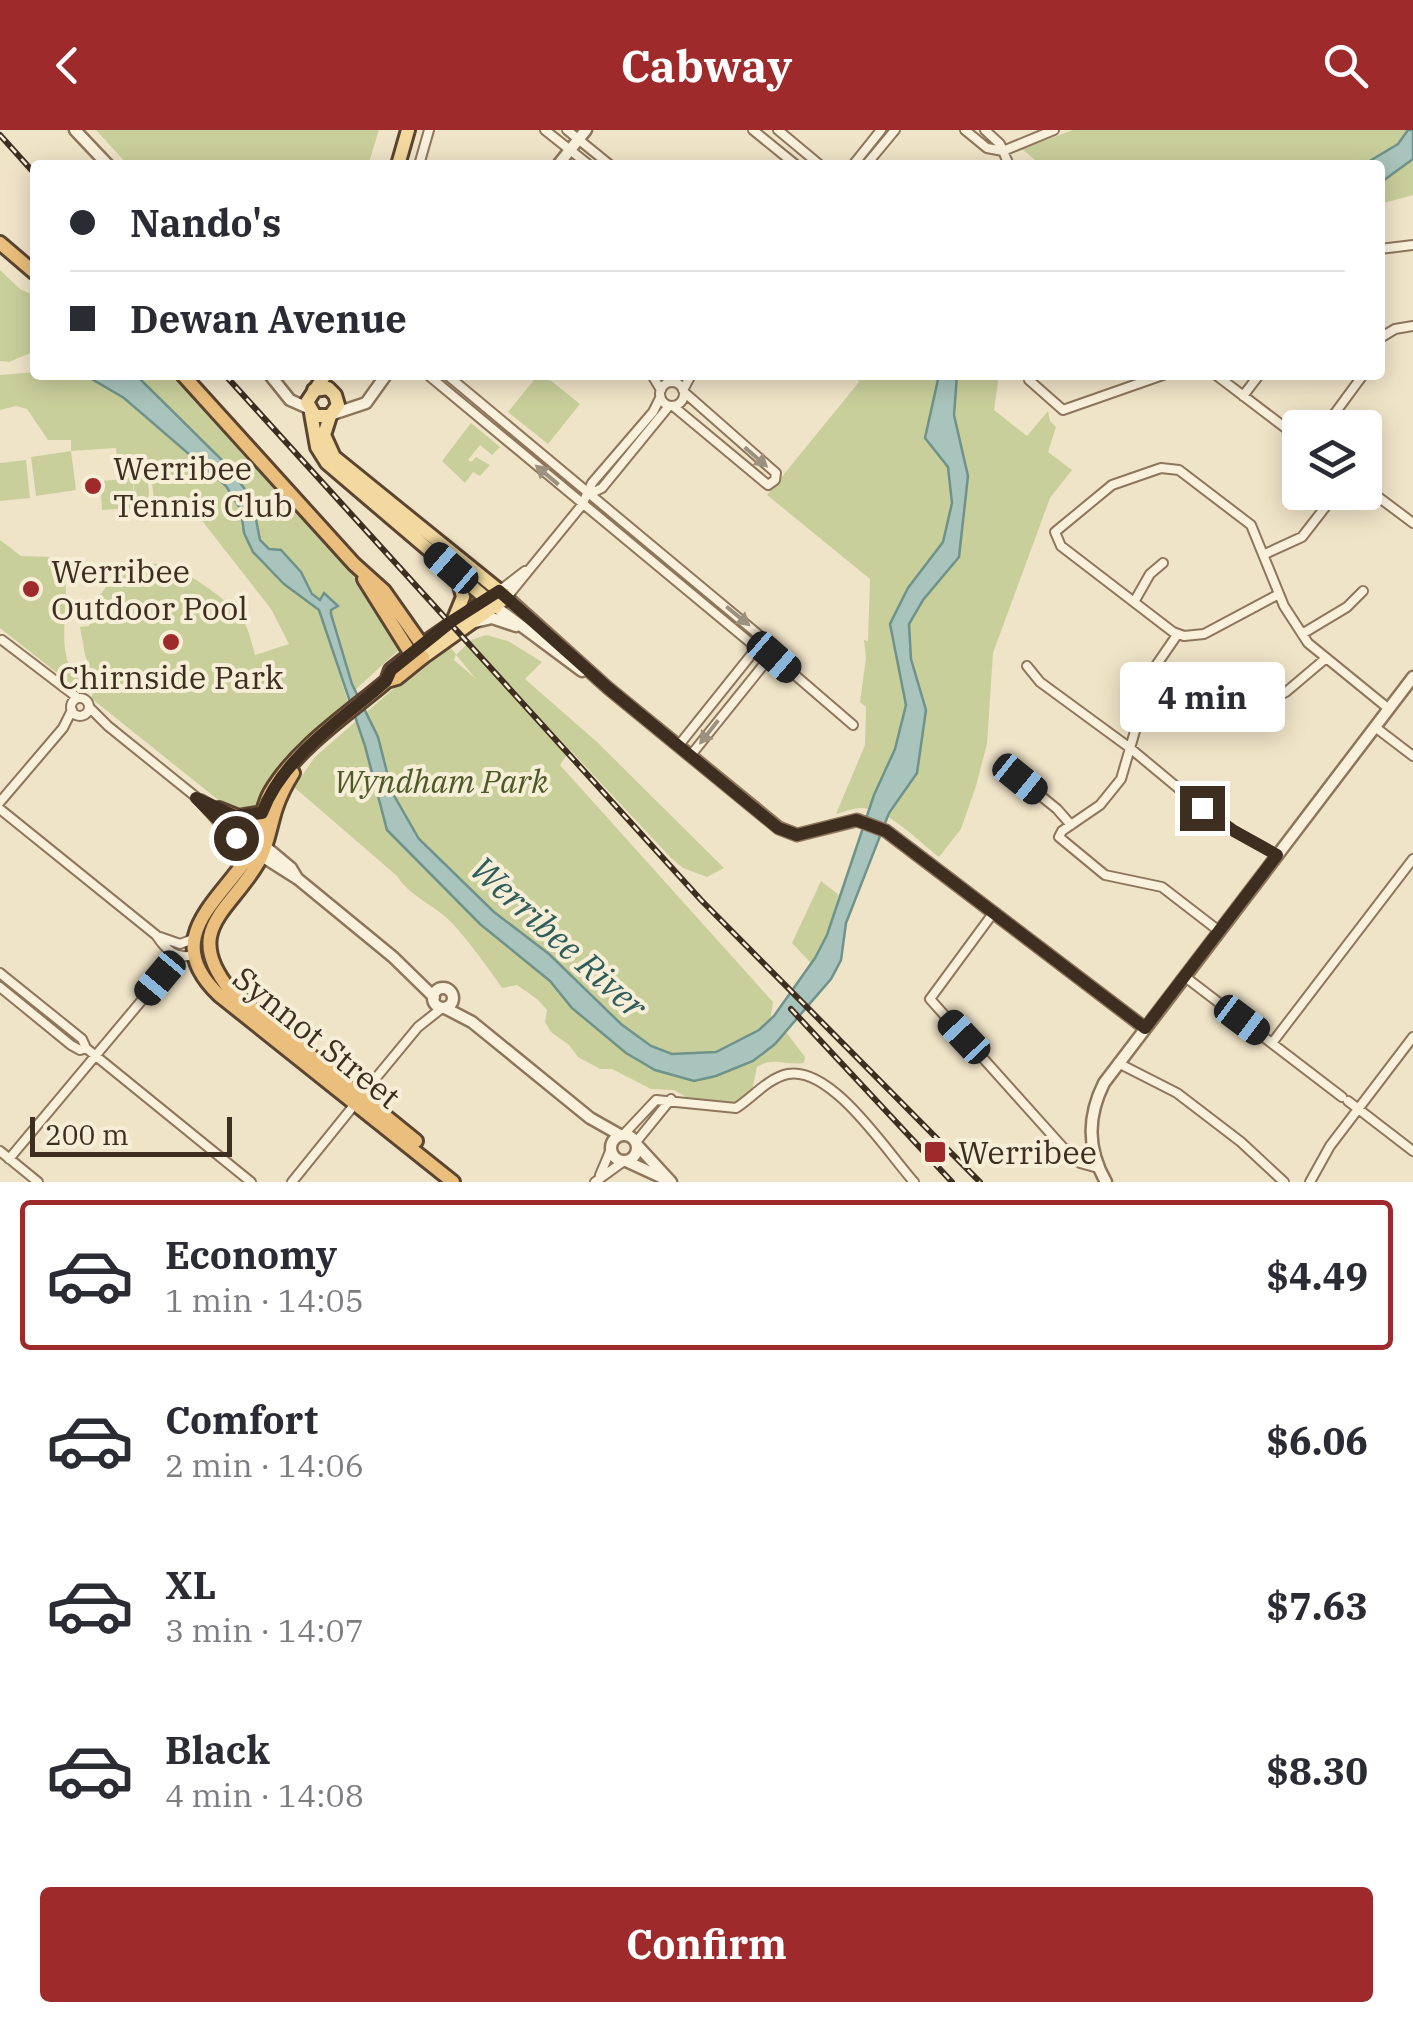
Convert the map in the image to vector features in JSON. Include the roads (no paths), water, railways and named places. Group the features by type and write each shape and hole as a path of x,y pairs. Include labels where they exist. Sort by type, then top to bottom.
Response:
{"highway":[{"path":"0,243 30,269"},
{"path":"188,380 354,564 384,591 419,652 397,678 386,681 303,753 269,794 258,847 208,906 194,938 194,955"},
{"path":"194,955 210,944 216,916 258,847 303,753"},
{"path":"218,809 239,817 262,813"},
{"name":"Synnot Street","path":"210,944 213,966 230,990 291,1046"},
{"name":"Synnot Street","path":"194,955 208,984 465,1182"},
{"name":"Synnot Street","path":"429,1157 453,1182"}],"main road":[{"path":"399,160 408,130"},
{"path":"322,380 311,401 320,454 451,568 498,599"},
{"path":"336,380 338,405 324,435 327,447 498,599"},
{"path":"311,401 328,388 336,396"},
{"path":"311,401 320,418 331,415"},
{"path":"366,482 373,502"},
{"path":"419,652 461,610 464,597 451,568"},
{"path":"452,621 498,599"},
{"path":"419,652 474,622 498,599"}],"street":[{"path":"75,130 103,160"},
{"path":"420,160 429,130"},
{"path":"545,130 583,160"},
{"path":"567,130 583,135 606,160"},
{"path":"753,130 790,160"},
{"path":"778,130 814,160"},
{"path":"857,160 881,130"},
{"path":"870,160 895,130"},
{"path":"965,130 986,148 1003,151 1054,130"},
{"path":"985,130 1007,160"},
{"path":"562,160 583,135"},
{"path":"1385,248 1413,245"},
{"path":"1385,333 1413,326"},
{"path":"274,380 282,391 311,401"},
{"path":"336,396 356,400 380,380"},
{"path":"331,415 366,403 383,380"},
{"path":"434,380 755,650"},
{"path":"453,380 766,641 764,663 691,755"},
{"path":"658,380 671,406 768,485 776,480 776,473 683,391 665,388"},
{"path":"498,599 582,505 592,483 653,412 665,388 675,380"},
{"path":"590,494 602,488 671,406 680,403 688,380"},
{"path":"1029,380 1062,413 1150,380"},
{"path":"1134,380 1136,385"},
{"path":"1222,380 1282,425"},
{"path":"1243,396 1255,380"},
{"path":"1337,410 1359,380"},
{"path":"1279,594 1204,634 1177,635 1060,546 1055,536 1058,526 1112,485 1172,464 1247,520 1258,535 1279,594 1302,634 1325,659 1389,709"},
{"path":"1382,499 1413,523"},
{"path":"1265,554 1302,538 1324,510"},
{"path":"643,553 650,545"},
{"path":"1134,602 1150,574 1164,564"},
{"path":"676,581 684,573"},
{"path":"1302,634 1347,607 1363,591"},
{"path":"498,599 526,630 608,688"},
{"path":"498,599 788,833 797,835 833,824 863,821 884,830 1145,1028"},
{"path":"474,622 492,618 526,630"},
{"path":"1155,667 1177,635"},
{"path":"2,640 63,689 76,709 108,726"},
{"path":"755,650 768,652 853,725"},
{"path":"679,746 755,650"},
{"path":"1260,705 1286,692 1325,659"},
{"path":"1027,666 1040,682 1234,831 1277,855"},
{"path":"1106,1182 1093,1152 1091,1127 1096,1101 1118,1063 1413,677"},
{"path":"1147,690 1122,776 1100,806 1059,836 1101,872 1159,885 1219,932"},
{"path":"10,1159 90,1052 160,978 175,955 0,806 76,709 85,699 108,726 196,798 220,823 258,847"},
{"path":"76,709 89,706"},
{"path":"1374,727 1413,756"},
{"path":"1020,779 1070,825"},
{"path":"196,798 218,809 258,847 414,974 439,1000 590,1118 636,1144 670,1181"},
{"path":"1272,1043 1413,859"},
{"path":"994,912 930,995 931,1002 1080,1163 1098,1168"},
{"path":"156,935 180,944 194,938"},
{"name":"Synnot Street","path":"175,955 194,955"},
{"path":"0,973 82,1038 90,1052 251,1182"},
{"path":"1184,976 1413,1151"},
{"path":"0,987 78,1049 90,1052"},
{"path":"292,1182 448,989 472,1022"},
{"path":"29,1011 36,1002"},
{"path":"1310,1182 1330,1146 1413,1037"},
{"path":"1118,1063 1178,1093 1249,1148 1284,1182"},
{"path":"596,1180 611,1147 652,1102 670,1100 736,1108 775,1078 787,1074 808,1075 831,1088 914,1182"},
{"path":"596,1180 634,1156 636,1144 670,1100"},
{"path":"590,1118 614,1156 670,1181"},
{"path":"1058,1140 1075,1152 1093,1152"},
{"path":"0,1151 38,1182"}],"water":[{"path":"1408,130 1413,130 1413,159 1385,179 1385,160 1371,160 1398,144"},
{"path":"93,380 141,380 224,462 244,488 260,540 269,549 281,550 301,572 312,594 320,600 324,593 338,606 331,614 352,684 378,737 392,792 419,839 494,912 549,954 621,1024 651,1046 672,1054 716,1052 759,1030 774,1016 827,935 874,795 895,749 906,705 890,624 908,588 943,542 952,503 948,467 925,438 938,380 957,380 954,415 968,476 959,557 923,600 909,624 911,659 926,710 917,773 889,813 846,923 841,960 831,979 775,1044 753,1061 694,1081 655,1070 626,1053 572,1008 550,981 480,924 387,830 365,746 319,610 284,584 253,552 244,533 241,510 226,486 124,398"}],"railway":[{"path":"0,135 30,168"},
{"path":"230,380 701,900 980,1182"},
{"path":"791,1009 952,1182"}],"place":[{"name":"Werribee Tennis Club","path":"93,486"},
{"name":"Werribee Outdoor Pool","path":"31,589"},
{"name":"Chirnside Park","path":"171,642"},
{"name":"Werribee","path":"935,1152"}],"park label":[{"name":"Wyndham Park","path":"441,781"}],"water label":[{"name":"Werribee River","path":"559,937"}]}
